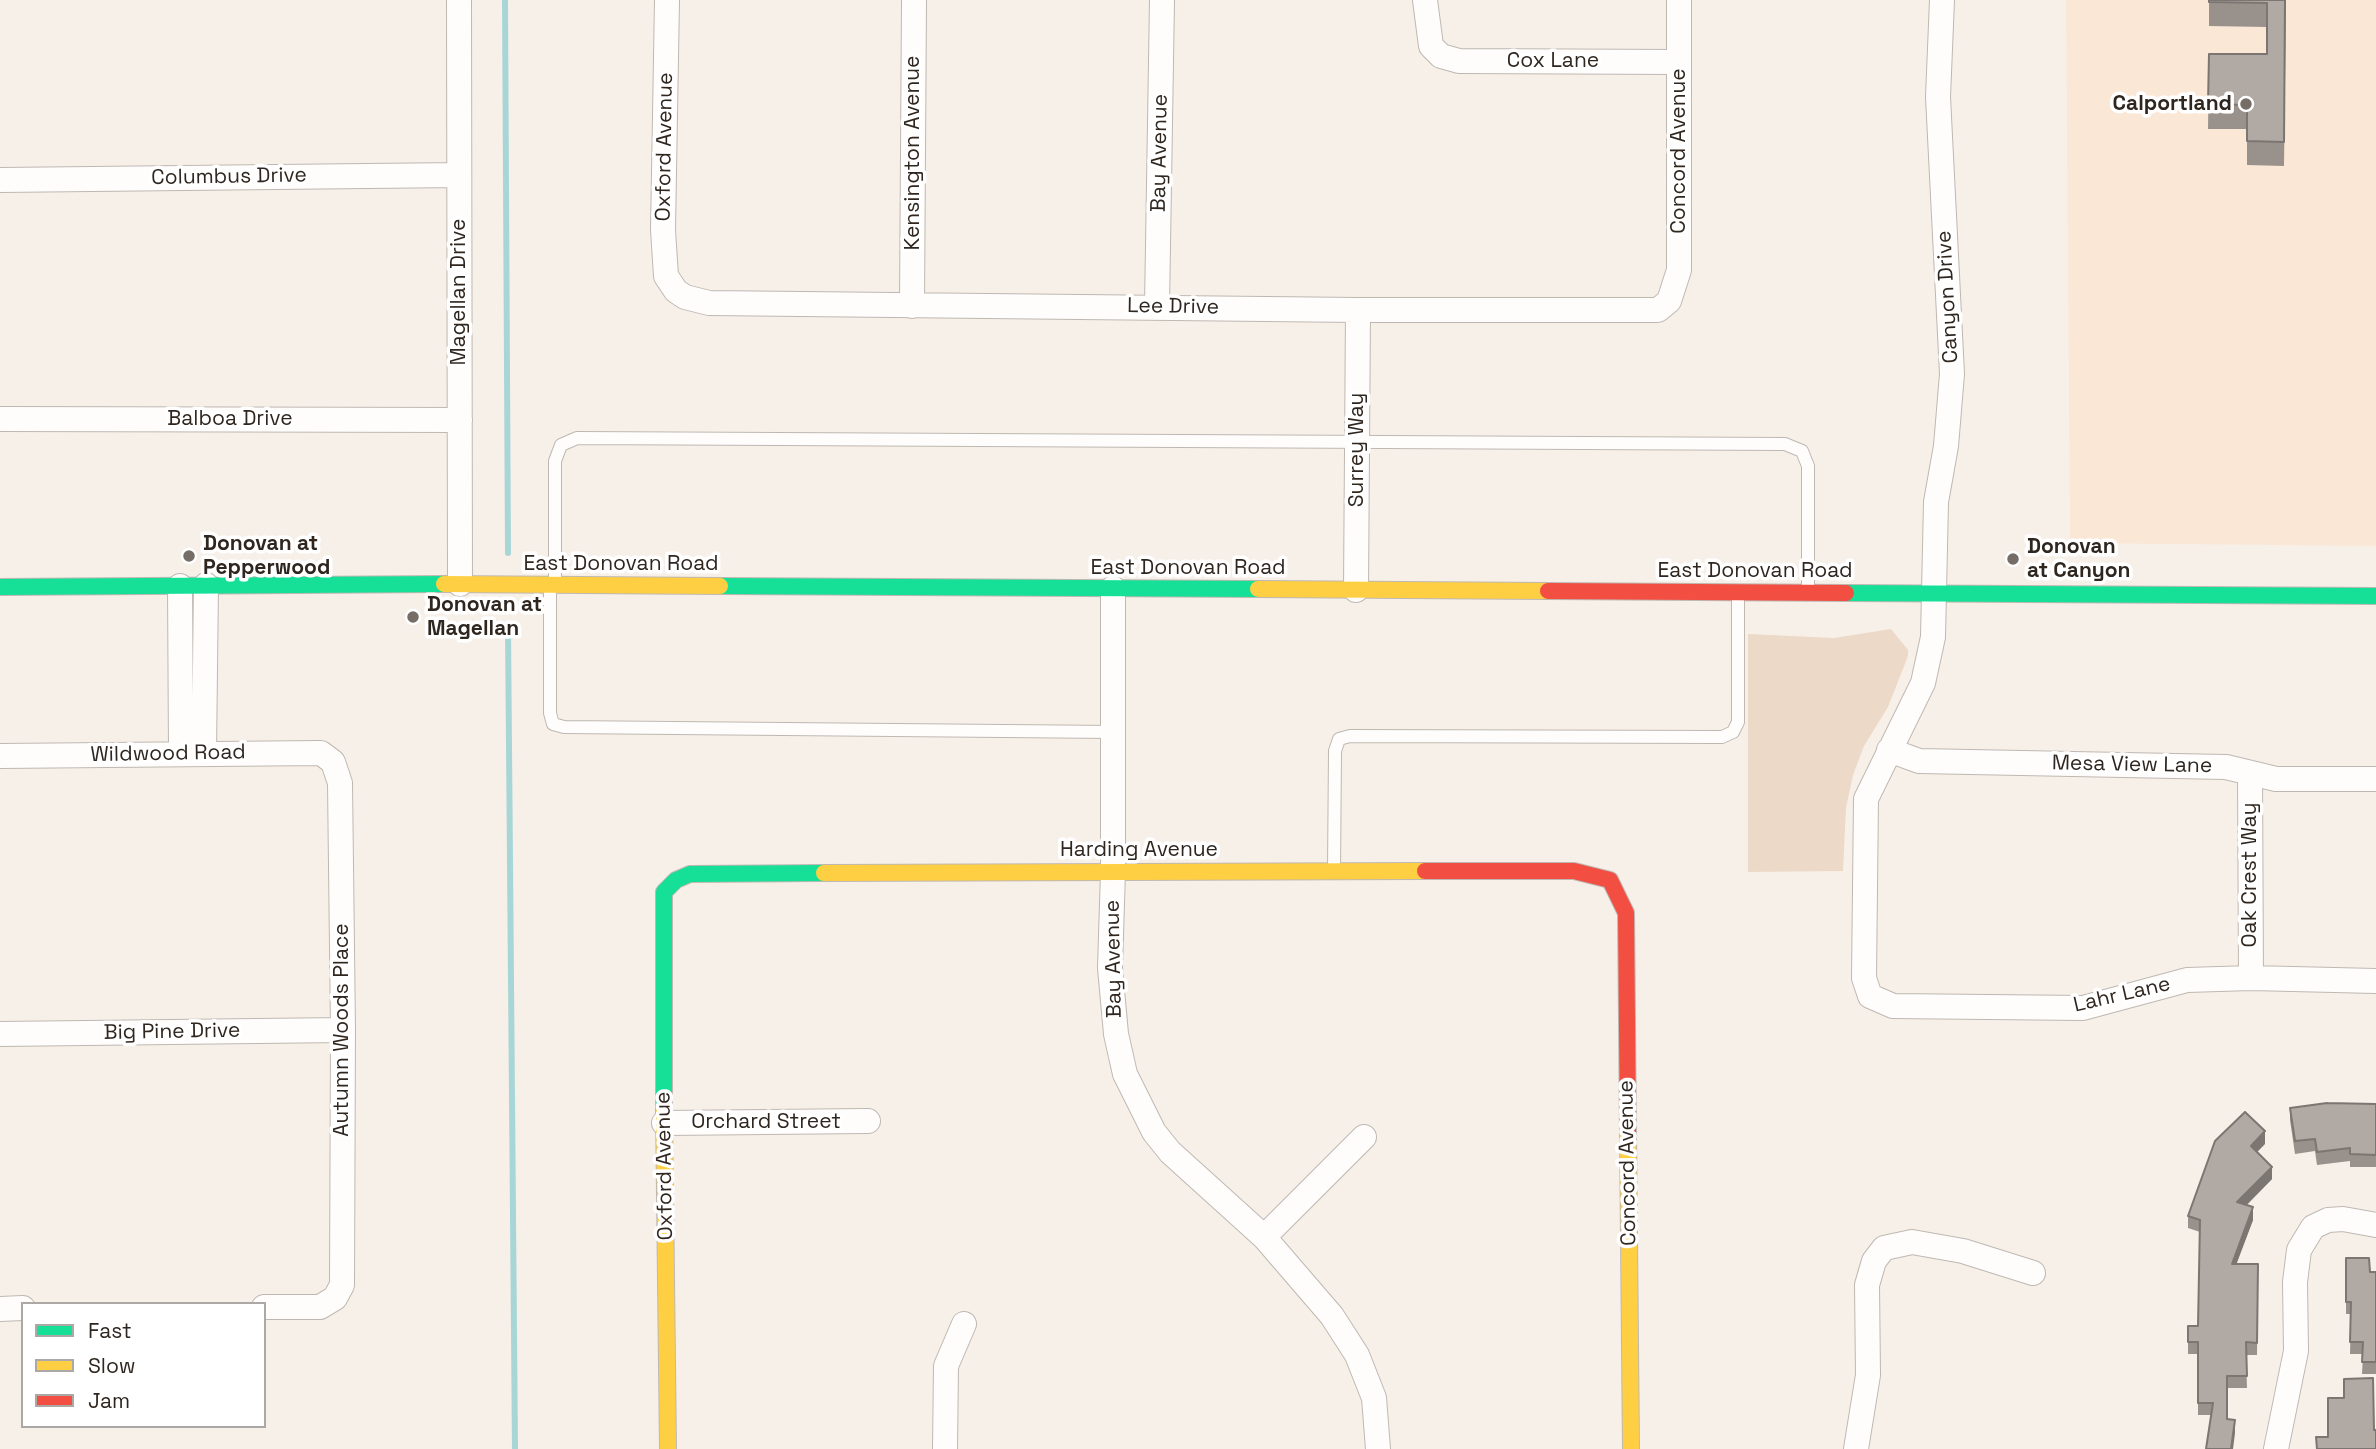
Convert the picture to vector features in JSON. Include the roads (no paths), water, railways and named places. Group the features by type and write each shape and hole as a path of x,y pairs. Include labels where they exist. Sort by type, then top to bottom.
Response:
{"street":[{"name":"Magellan Drive","path":"458,0 460,584"},
{"name":"Oxford Avenue","path":"667,0 663,230 666,276 676,291"},
{"name":"Kensington Avenue","path":"912,306 914,0"},
{"name":"Bay Avenue","path":"1157,306 1162,0"},
{"name":"Cox Lane","path":"1425,0 1431,46 1441,56 1459,61 1679,62"},
{"name":"Concord Avenue","path":"1669,301 1679,270 1679,0"},
{"name":"Canyon Drive","path":"1870,996 1864,978 1866,799 1923,683 1933,637 1936,502 1946,446 1952,374 1938,97 1942,0"},
{"name":"Columbus Drive","path":"0,180 459,175"},
{"name":"Lee Drive","path":"676,291 685,297 709,303 912,306 1658,310 1669,301"},
{"name":"Surrey Way","path":"1356,590 1358,310"},
{"name":"Balboa Drive","path":"0,419 460,420"},
{"name":"East Donovan Road","path":"0,587 552,584 2376,596"},
{"path":"193,753 206,585"},
{"path":"180,586 193,753"},
{"name":"Bay Avenue","path":"1113,588 1113,871 1110,968 1115,1034 1125,1074 1154,1132 1170,1152 1264,1237 1332,1316 1357,1355 1374,1398 1378,1449"},
{"name":"Mesa View Lane","path":"1889,750 1919,761 2226,767 2276,779 2376,779"},
{"name":"Wildwood Road","path":"0,756 321,753 333,762"},
{"name":"Autumn Woods Place","path":"266,1307 320,1307 335,1298 342,1285 340,783 333,762"},
{"name":"Oak Crest Way","path":"2250,773 2250,978"},
{"name":"Harding Avenue","path":"670,885 690,874 1113,871 1574,871 1595,874 1610,880"},
{"name":"Concord Avenue","path":"1610,880 1626,913 1631,1449"},
{"name":"Oxford Avenue","path":"668,1449 662,901 670,885"},
{"name":"Lahr Lane","path":"1870,996 1893,1006 2082,1008 2186,980 2250,978 2376,981"},
{"name":"Big Pine Drive","path":"0,1034 343,1030"},
{"name":"Orchard Street","path":"664,1123 868,1121"},
{"path":"1264,1237 1364,1137"},
{"path":"2276,1449 2296,1351 2295,1282 2299,1250 2313,1227 2328,1220 2343,1219 2376,1225"},
{"path":"1856,1449 1868,1375 1867,1285 1874,1261 1884,1248 1898,1243 1925,1244 1963,1251 2033,1273"},
{"path":"0,1309 21,1308"},
{"path":"945,1449 946,1366 964,1324"}],"lane":[{"path":"1114,732 565,727 553,724 550,713 555,461 561,444 577,438 1784,444 1802,451 1808,466 1808,593"},
{"path":"1334,871 1335,751 1339,739 1350,736 1722,737 1733,732 1738,722 1738,592"}],"waterway":[{"path":"505,0 508,553"},
{"path":"508,627 515,1449"}],"place":[{"name":"Calportland","path":"2246,104"},
{"name":"Donovan at Pepperwood","path":"189,556"},
{"name":"Donovan at Canyon","path":"2013,559"},
{"name":"Donovan at Magellan","path":"413,617"}]}
